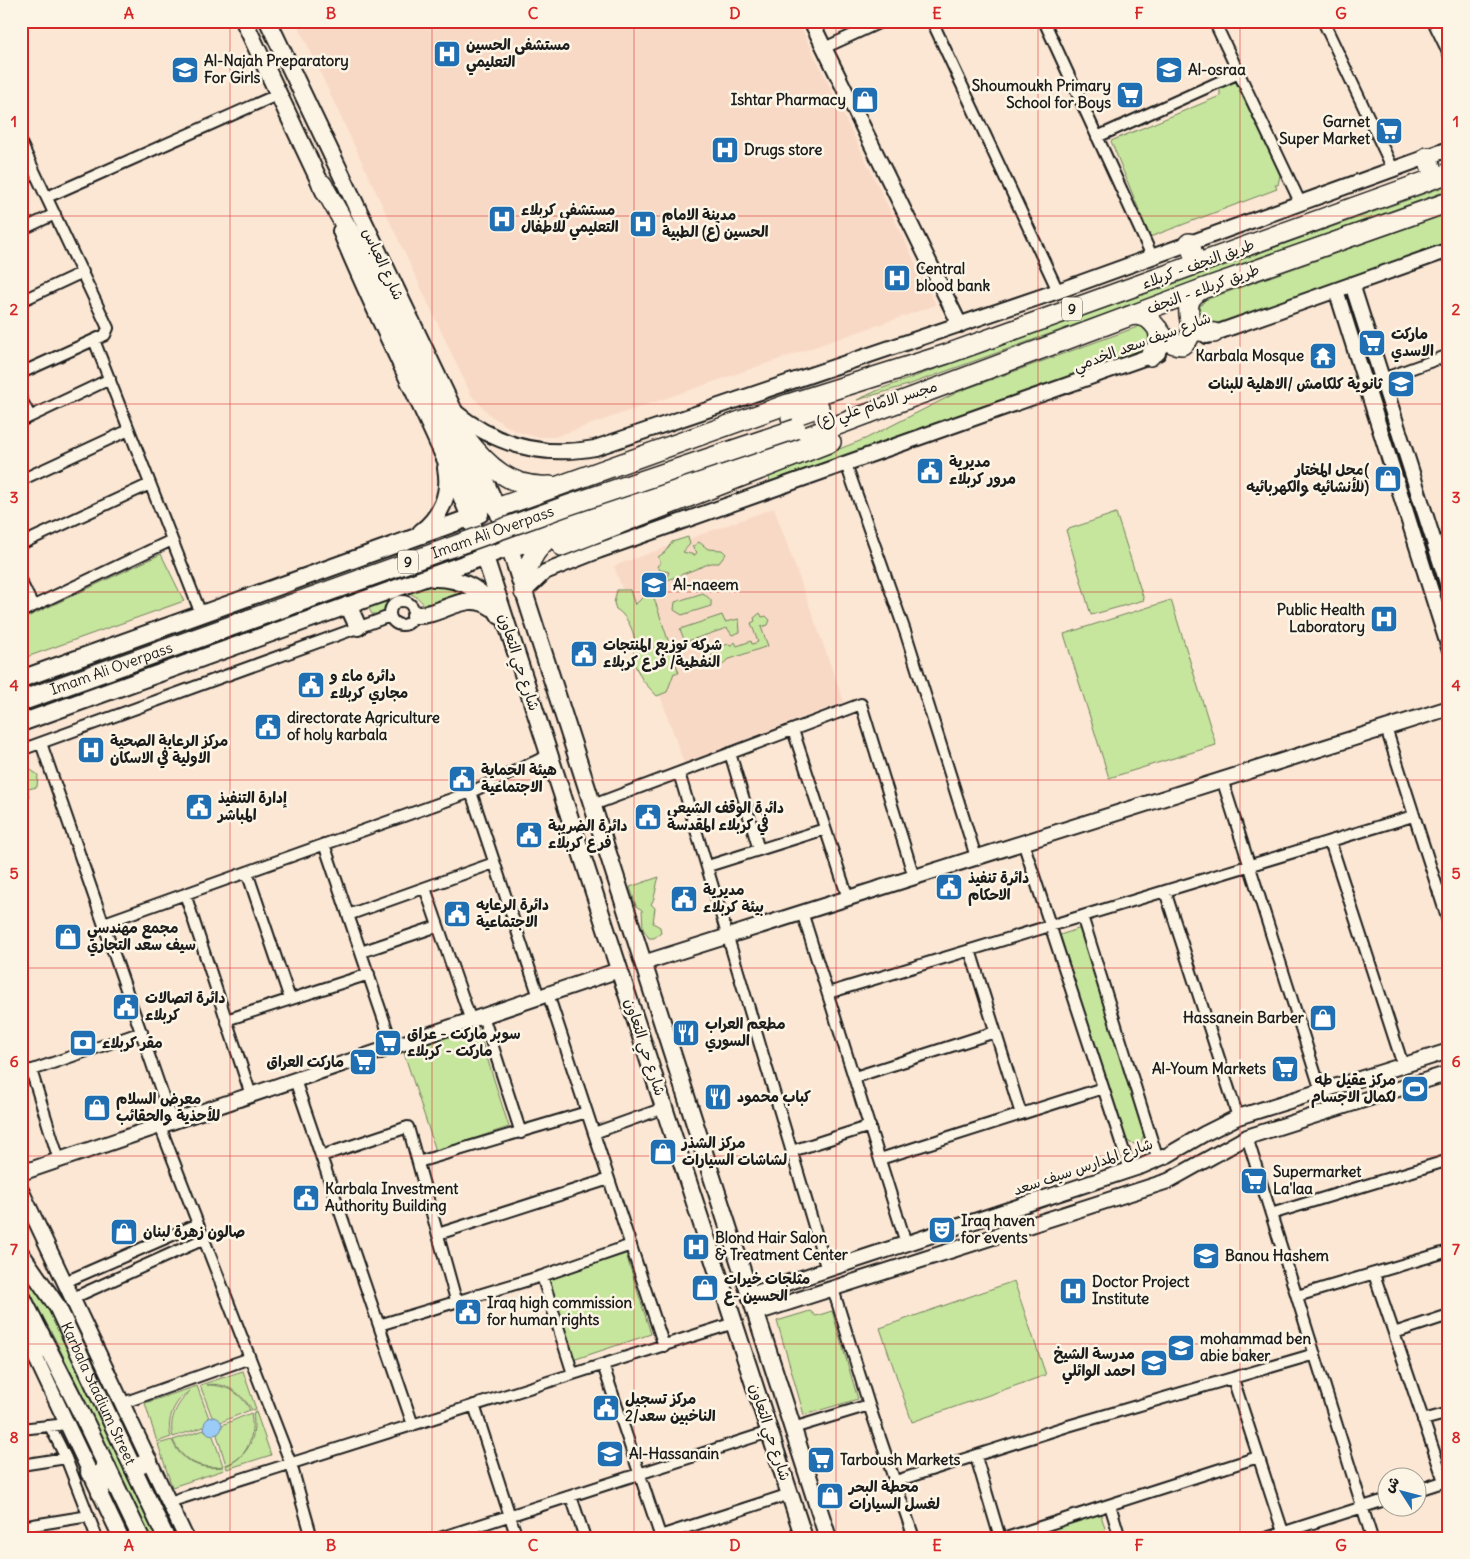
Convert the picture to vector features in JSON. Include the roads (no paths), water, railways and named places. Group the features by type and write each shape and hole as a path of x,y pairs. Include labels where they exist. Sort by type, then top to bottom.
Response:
{"highway":[{"path":"1427,157 1442,175"},
{"name":"طريق النجف - كربلاء","path":"947,354 1442,175"},
{"path":"322,184 389,302 483,510 590,475 788,404 947,354"},
{"name":"طريق كربلاء - النجف","path":"958,379 1202,289 1449,202"},
{"path":"1188,243 1197,264"},
{"path":"1129,316 1146,317 1167,341 1182,345 1190,335 1188,305 1192,297 1202,289"},
{"path":"1190,321 1200,331 1214,334"},
{"path":"1150,356 1160,344 1158,329"},
{"name":"مجسر الامام علي (ع)","path":"794,423 844,398 947,354"},
{"path":"511,547 564,537 605,513 958,379"},
{"name":"مجسر الامام علي (ع)","path":"794,423 958,379"},
{"path":"524,592 526,574 532,557 543,543 804,454 862,427 901,402"},
{"name":"Imam Ali Overpass","path":"21,688 359,567 794,423"},
{"name":"Imam Ali Overpass","path":"21,701 794,423"},
{"path":"465,437 488,465 505,477 535,486 566,483"},
{"path":"590,475 605,513"}],"main road":[{"name":"شارع العباس","path":"244,21 322,184 362,282 442,451"},
{"name":"شارع العباس","path":"268,21 465,437 483,510"},
{"path":"811,21 960,325"},
{"path":"454,412 482,432 514,445 548,452 583,450 1058,291 1449,149"},
{"name":"شارع سيف سعد الخدمي","path":"524,592 532,582 552,569 1449,250"},
{"path":"1352,284 1448,585"},
{"path":"1336,290 1449,648"},
{"path":"21,679 410,539 483,510 442,451"},
{"path":"410,539 434,520 444,501 447,478 442,451"},
{"name":"شارع حي التعاون","path":"483,510 511,547 828,1538"},
{"name":"شارع حي التعاون","path":"483,510 485,556 804,1538"},
{"path":"21,723 511,547"},
{"path":"421,579 442,578 462,582 480,593 498,612 510,633"},
{"path":"415,615 425,616 472,600 486,604 498,612"},
{"path":"348,605 358,628"},
{"path":"184,620 180,633 183,646 187,652 198,659"},
{"path":"151,632 164,638 171,651 171,658 164,671"},
{"path":"643,963 1449,708"},
{"path":"578,843 592,845 602,835"},
{"path":"589,875 598,865 612,866"},
{"path":"21,1173 619,970"},
{"name":"شارع المدارس سيف سعد","path":"750,1295 1158,1160 1238,1117 1448,1052"},
{"path":"756,1314 1168,1181 1247,1137 1449,1073"},
{"path":"21,1190 186,1538"},
{"path":"966,1224 966,1237 973,1243"},
{"path":"944,1231 952,1242 949,1251"},
{"name":"Karbala Stadium Street","path":"21,1254 57,1306 166,1538"},
{"path":"21,1273 31,1273 38,1278"},
{"name":"Karbala Stadium Street","path":"21,1295 55,1360 140,1538"},
{"path":"22,1327 55,1360"},
{"path":"22,1327 121,1538"},
{"path":"747,1362 760,1365 770,1357"},
{"path":"756,1390 765,1381 778,1382"},
{"path":"133,1468 149,1461"},
{"path":"89,1473 98,1475 110,1474"},
{"path":"100,1493 103,1483 110,1474"}],"street":[{"path":"824,48 883,21"},
{"path":"932,21 1058,291"},
{"path":"1044,21 1152,256"},
{"path":"1214,21 1300,202"},
{"path":"1323,21 1394,169"},
{"path":"1433,21 1449,54"},
{"path":"1097,137 1239,73"},
{"path":"47,197 279,94"},
{"path":"21,143 108,328 105,335 21,372"},
{"path":"21,170 32,165"},
{"path":"21,230 55,214"},
{"path":"21,301 83,272"},
{"path":"94,340 201,614"},
{"path":"1382,379 1449,355"},
{"path":"21,399 26,419 110,380"},
{"path":"21,480 129,430"},
{"path":"846,464 906,634 976,857"},
{"path":"21,544 150,484"},
{"path":"21,612 172,540"},
{"path":"21,582 33,606"},
{"path":"401,601 412,605 415,615 410,623 402,626 394,623 390,616 394,604 401,601"},
{"path":"21,750 390,616"},
{"path":"593,805 861,704 914,877"},
{"path":"1386,728 1413,816 1444,892 1449,924"},
{"path":"793,730 848,898"},
{"path":"42,742 142,1032 166,1124 198,1224 291,1464 312,1538"},
{"path":"730,753 759,850"},
{"path":"104,923 471,792 550,755"},
{"path":"679,773 827,1270"},
{"path":"1222,779 1321,1091"},
{"path":"471,792 494,863 587,1112 664,1346"},
{"path":"828,993 1413,816"},
{"path":"708,866 825,829"},
{"path":"1330,841 1403,1066"},
{"path":"1023,842 1130,1170"},
{"path":"324,844 394,1047"},
{"path":"348,915 494,863"},
{"path":"247,872 290,999"},
{"path":"425,888 438,926 477,1018 521,1133"},
{"path":"1165,891 1238,1117"},
{"path":"185,894 251,1095"},
{"path":"802,912 906,1243"},
{"path":"1082,916 1158,1160"},
{"path":"361,952 438,926"},
{"path":"970,950 1021,1114"},
{"path":"226,1020 368,974"},
{"path":"59,1160 26,1072 142,1032"},
{"path":"855,1077 995,1032"},
{"path":"295,1080 413,1425"},
{"path":"880,1159 1103,1088"},
{"path":"594,1133 664,1108"},
{"path":"418,1162 587,1112"},
{"path":"792,1151 870,1126"},
{"path":"321,1156 408,1127 456,1300"},
{"path":"1247,1137 1372,1538"},
{"path":"1271,1214 1449,1160"},
{"path":"438,1234 609,1179"},
{"path":"65,1282 198,1224"},
{"path":"73,1298 204,1239"},
{"path":"379,1325 456,1300 542,1276 631,1245"},
{"path":"1297,1296 1449,1251"},
{"path":"1374,1274 1423,1420 1446,1481 1428,1487"},
{"path":"542,1276 573,1374"},
{"path":"833,1289 869,1405 914,1538"},
{"path":"1394,1333 1449,1315"},
{"path":"169,1502 734,1323"},
{"path":"896,1481 976,1457 1068,1426 1315,1354"},
{"path":"123,1402 250,1358"},
{"path":"603,1365 661,1537 790,1494"},
{"path":"1232,1379 1284,1535"},
{"path":"793,1428 869,1405"},
{"path":"474,1406 517,1538"},
{"path":"1423,1420 1449,1413"},
{"path":"21,1429 67,1424"},
{"path":"50,1426 66,1458 97,1538"},
{"path":"441,1537 769,1432"},
{"path":"976,1457 1000,1538"},
{"path":"1006,1538 1258,1457"},
{"path":"21,1465 66,1458"},
{"path":"571,1496 585,1538"},
{"path":"1266,1538 1284,1535 1378,1502"},
{"path":"1110,1505 1120,1538"},
{"path":"21,1527 89,1516"}],"water":[{"path":"213,1417 219,1420 222,1426 219,1432 213,1435 207,1432 204,1426 207,1420"}],"tunnel":[{"path":"482,505 495,523 512,536"}],"place":[{"name":"مستشفى الحسين التعليمي","path":"447,54"},
{"name":"Al-Najah Preparatory For Girls","path":"185,70"},
{"name":"Al-osraa","path":"1169,70"},
{"name":"Shoumoukh Primary School for Boys","path":"1130,95"},
{"name":"Ishtar Pharmacy","path":"865,100"},
{"name":"Garnet Super Market","path":"1389,131"},
{"name":"Drugs store","path":"725,150"},
{"name":"مستشفى كربلاء التعليمي للاطفال","path":"502,219"},
{"name":"مدينة الامام الحسين (ع) الطبية","path":"643,224"},
{"name":"Central blood bank","path":"897,278"},
{"name":"ماركت الاسدي","path":"1372,343"},
{"name":"Karbala Mosque","path":"1323,356"},
{"name":"ثانوية كلكامش /الاهلية للبنات","path":"1401,384"},
{"name":"مديرية مرور كربلاء","path":"930,471"},
{"name":"محل المختار( للأنشائيه والكهربائيه)","path":"1388,479"},
{"name":"Al-naeem","path":"654,585"},
{"name":"Public Health Laboratory","path":"1384,619"},
{"name":"شركه توزيع المنتجات النفطية/ فرع كربلاء","path":"584,654"},
{"name":"دائره ماء و مجاري كربلاء","path":"311,685"},
{"name":"directorate Agriculture of holy karbala","path":"268,727"},
{"name":"مركز الرعاية الصحية الاولية في الاسكان","path":"91,750"},
{"name":"هيئة الحماية الاجتماعية","path":"462,779"},
{"name":"إدارة التنفيذ المباشر","path":"199,807"},
{"name":"دائرة الوقف الشيعي في كربلاء المقدسة","path":"648,817"},
{"name":"دائرة الضريبة فرع كربلاء","path":"529,835"},
{"name":"دائرة تنفيذ الاحكام","path":"949,887"},
{"name":"مديرية بيئة كربلاء","path":"684,899"},
{"name":"دائرة الرعايه الاجتماعية","path":"457,914"},
{"name":"مجمع مهندسي سيف سعد التجاري","path":"68,937"},
{"name":"دائرة اتصالات كربلاء","path":"126,1007"},
{"name":"Hassanein Barber","path":"1323,1018"},
{"name":"مطعم العراب السوري","path":"686,1033"},
{"name":"مقر كربلاء","path":"83,1043"},
{"name":"سوبر ماركت - عراق ماركت - كربلاء","path":"388,1043"},
{"name":"ماركت العراق","path":"363,1062"},
{"name":"Al-Youm Markets","path":"1285,1069"},
{"name":"مركز عقيل طه لكمال الاجسام","path":"1415,1089"},
{"name":"كباب محمود","path":"718,1097"},
{"name":"معرض السلام للأحذية والحقائب","path":"97,1108"},
{"name":"مركز الشذر لشاشات السيارات","path":"663,1152"},
{"name":"Supermarket La'laa","path":"1254,1181"},
{"name":"Karbala Investment Authority Building","path":"306,1198"},
{"name":"Iraq haven for events","path":"942,1230"},
{"name":"صالون زهرة لبنان","path":"124,1232"},
{"name":"Blond Hair Salon & Treatment Center","path":"696,1247"},
{"name":"Banou Hashem","path":"1206,1256"},
{"name":"مثلجات خيرات الحسين -ع","path":"705,1288"},
{"name":"Doctor Project Institute","path":"1073,1291"},
{"name":"Iraq high commission for human rights","path":"468,1312"},
{"name":"mohammad ben abie baker","path":"1181,1348"},
{"name":"مدرسة الشيخ احمد الوائلي","path":"1154,1363"},
{"name":"مركز تسجيل الناخبين سعد/2","path":"606,1408"},
{"name":"Al-Hassanain","path":"610,1454"},
{"name":"Tarboush Markets","path":"821,1460"},
{"name":"محطة البحر لغسل السيارات","path":"830,1496"}]}
